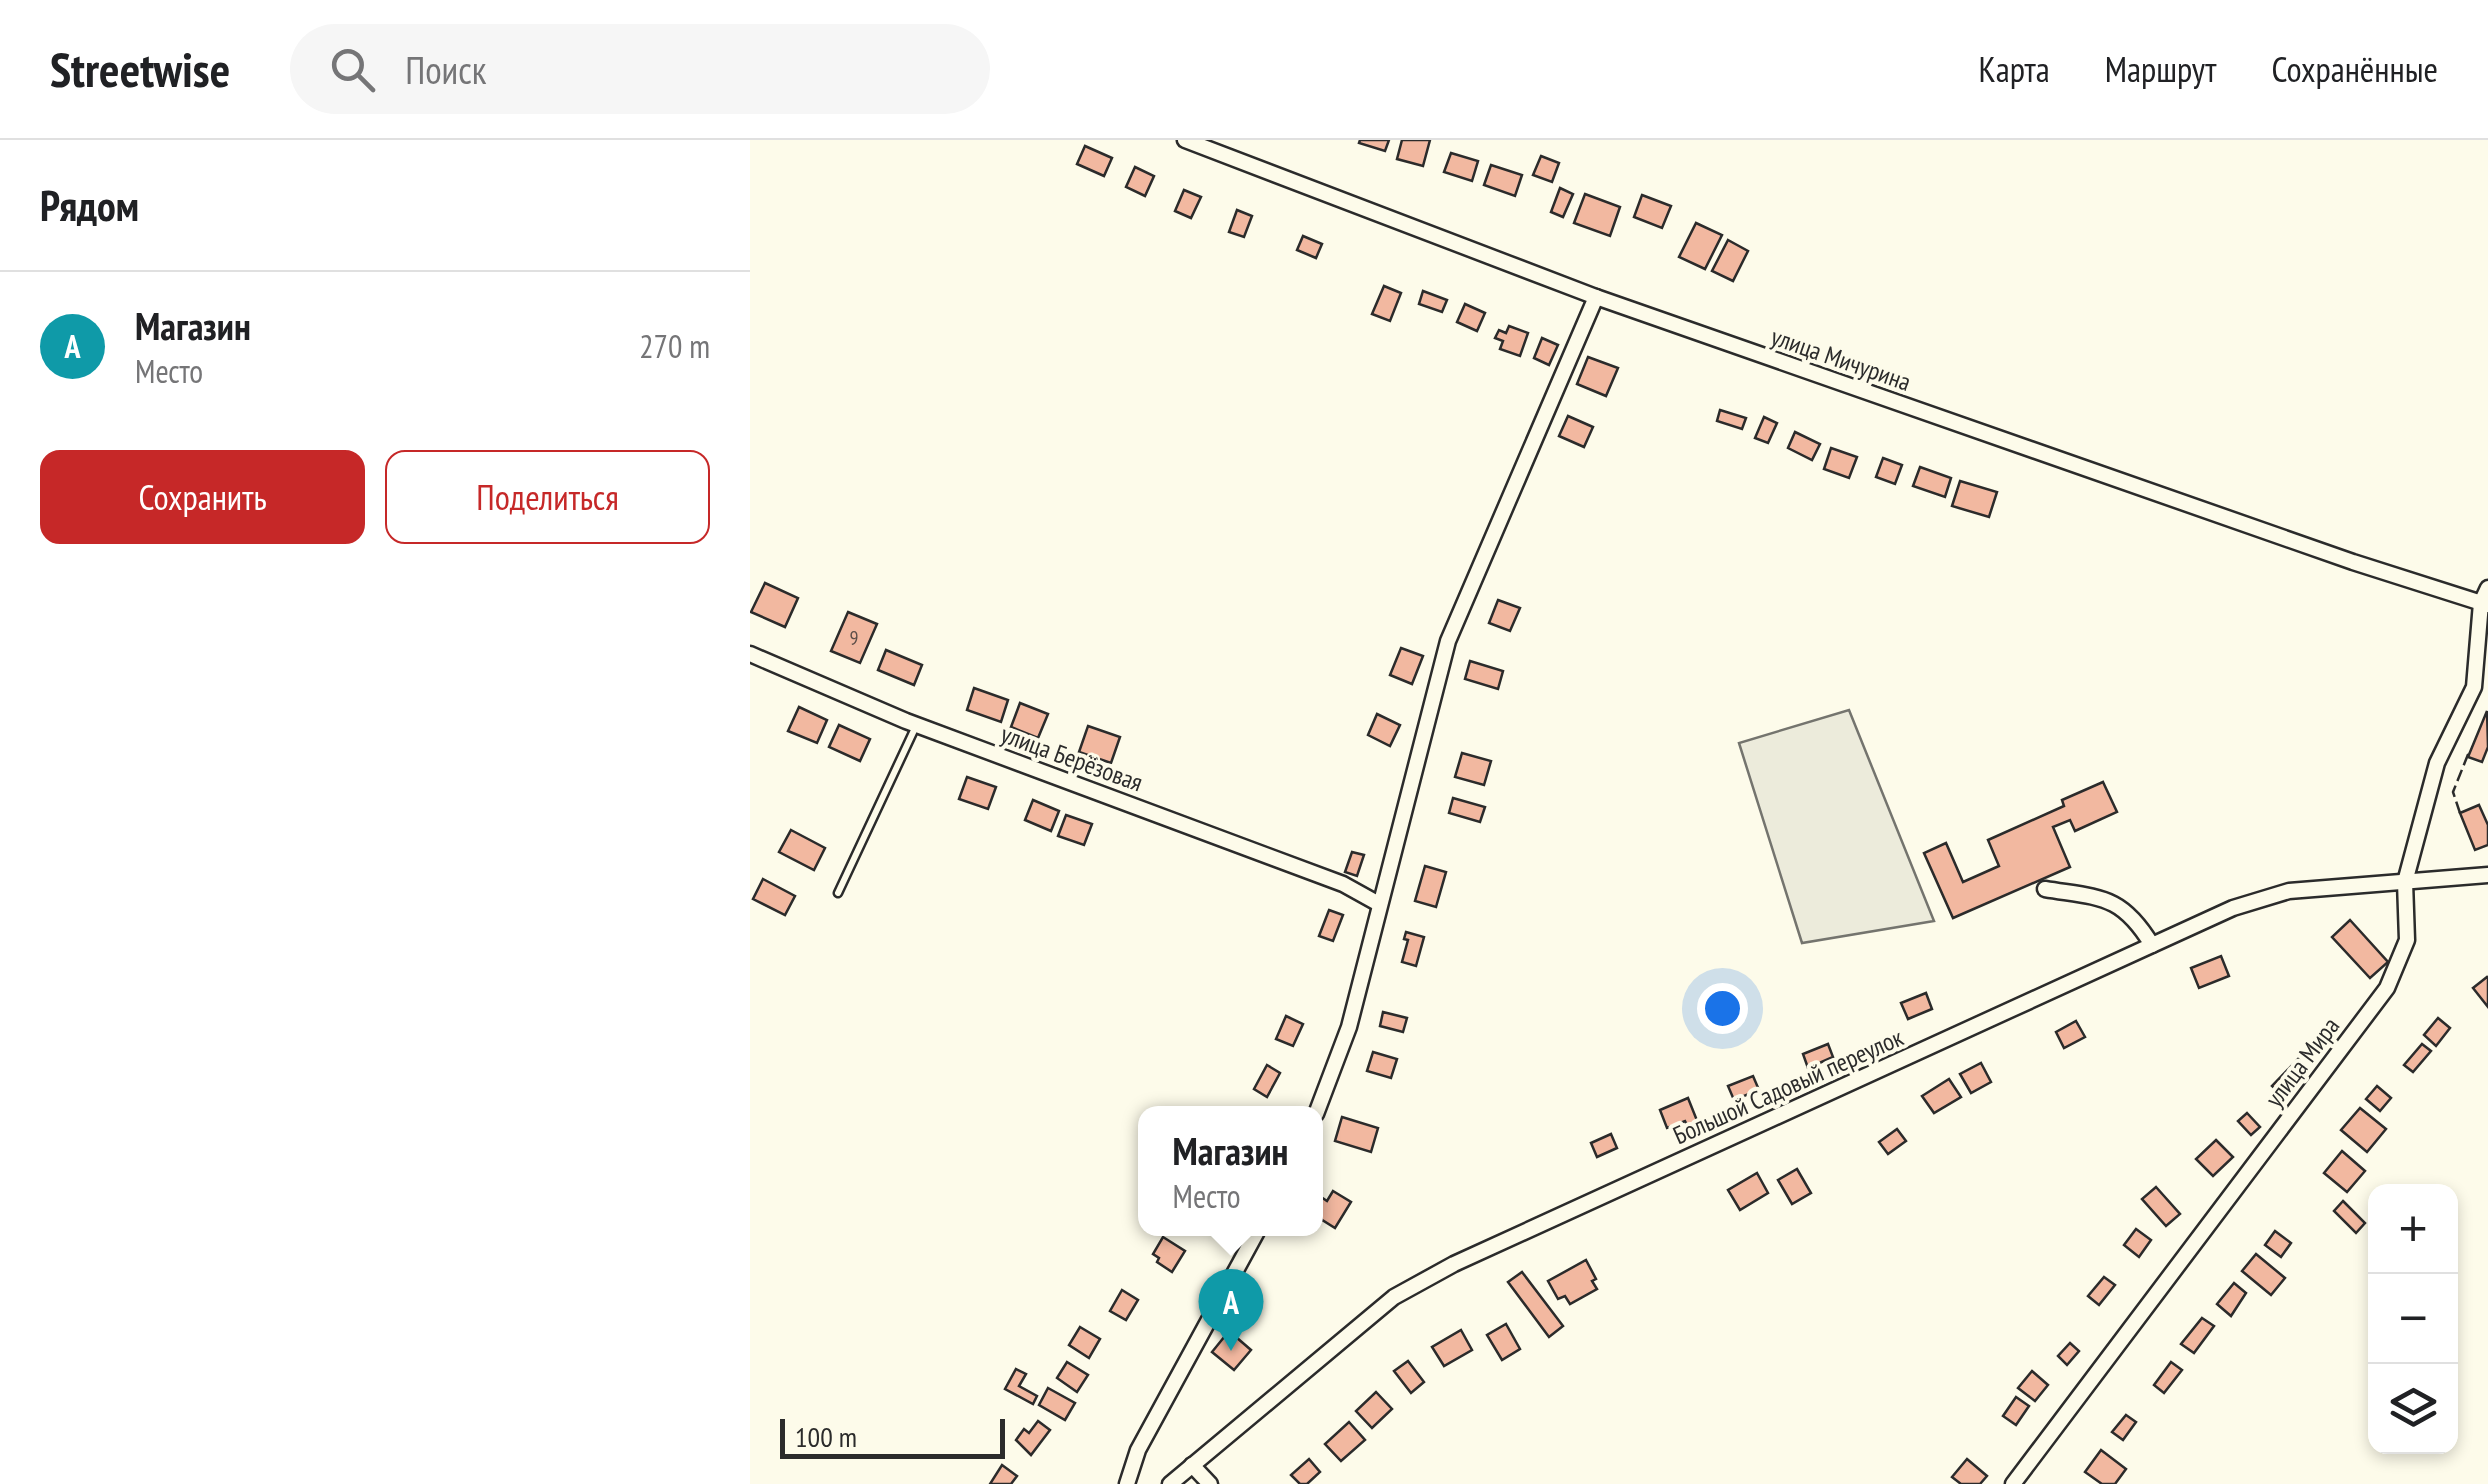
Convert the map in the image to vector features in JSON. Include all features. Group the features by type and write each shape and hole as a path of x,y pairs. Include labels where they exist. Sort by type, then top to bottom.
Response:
{"street":[{"name":"улица Мичурина","path":"1184,140 1596,297 2485,604"},
{"path":"1319,1106 1349,1027 1448,641 1596,297"},
{"name":"улица Мира","path":"2012,1484 2387,988 2407,940 2405,882 2437,763 2474,687 2488,588"},
{"name":"улица Берёзовая","path":"750,654 917,725 1306,870 1379,904"},
{"name":"Большой Садовый переулок","path":"1170,1484 1394,1298 1454,1264 2233,908 2289,891 2488,876"},
{"path":"2045,889 2104,898 2126,908 2152,946"},
{"path":"1128,1484 1138,1450 1255,1236"},
{"path":"1192,1465 1210,1484"}],"lane":[{"path":"838,893 917,725"}],"shaded area":[{"path":"1849,710 1934,921 1802,943 1739,743"}],"building":[{"path":"1389,140 1385,151 1359,143"},
{"path":"1402,140 1430,140 1423,166 1397,159"},
{"path":"1085,146 1112,158 1104,176 1077,164"},
{"path":"1451,153 1478,161 1472,181 1444,172"},
{"path":"1541,156 1559,163 1552,182 1533,175"},
{"path":"1491,165 1522,175 1515,196 1484,185"},
{"path":"1135,167 1154,176 1145,196 1126,187"},
{"path":"1560,188 1573,194 1563,217 1551,212"},
{"path":"1184,190 1201,197 1191,218 1175,211"},
{"path":"1585,194 1620,207 1610,236 1574,223"},
{"path":"1642,195 1671,206 1662,228 1634,217"},
{"path":"1237,210 1252,216 1244,237 1229,232"},
{"path":"1696,223 1722,235 1705,269 1679,257"},
{"path":"1303,236 1322,244 1316,258 1297,250"},
{"path":"1728,240 1748,251 1733,281 1712,271"},
{"path":"1384,286 1401,293 1390,321 1372,314"},
{"path":"1423,291 1447,300 1442,312 1419,304"},
{"path":"1465,304 1485,313 1477,331 1457,322"},
{"path":"1509,326 1528,333 1520,356 1500,349 1503,341 1495,338 1499,330 1506,333"},
{"path":"1542,338 1558,345 1549,365 1534,358"},
{"path":"1588,357 1618,368 1606,396 1577,384"},
{"path":"1720,410 1746,418 1742,429 1717,421"},
{"path":"1568,416 1593,427 1584,447 1559,436"},
{"path":"1764,417 1777,423 1768,443 1755,438"},
{"path":"1795,432 1820,444 1812,460 1788,448"},
{"path":"1831,448 1857,457 1849,478 1824,469"},
{"path":"1883,458 1902,465 1895,484 1876,477"},
{"path":"1920,467 1951,478 1945,497 1913,486"},
{"path":"1960,481 1997,492 1989,517 1952,506"},
{"path":"765,583 798,598 785,627 751,612"},
{"path":"1498,600 1520,608 1510,631 1489,623"},
{"path":"848,612 877,624 860,663 831,651"},
{"path":"1401,648 1423,656 1412,684 1390,675"},
{"path":"886,650 922,665 914,685 878,670"},
{"path":"1470,661 1503,671 1498,689 1465,679"},
{"path":"974,688 1008,700 1001,722 967,710"},
{"path":"1020,703 1048,714 1038,738 1011,727"},
{"path":"799,707 827,720 817,743 788,731"},
{"path":"2487,711 2488,747 2482,762 2468,757"},
{"path":"1377,714 1400,725 1390,746 1368,735"},
{"path":"839,725 870,739 860,761 829,747"},
{"path":"1088,726 1120,737 1111,763 1079,752"},
{"path":"1462,753 1491,761 1484,785 1455,777"},
{"path":"967,777 996,787 988,809 959,799"},
{"path":"2103,782 2117,812 2075,831 2070,820 2053,827 2070,867 1953,918 1924,853 1946,843 1963,882 1999,866 1988,840 2064,806 2062,800"},
{"path":"1453,798 1485,807 1480,822 1449,813"},
{"path":"1033,800 1059,811 1051,831 1025,820"},
{"path":"2479,805 2488,825 2488,845 2475,850 2460,813"},
{"path":"1066,815 1092,824 1084,845 1058,836"},
{"path":"791,830 825,848 814,870 779,852"},
{"path":"1352,852 1364,855 1357,876 1345,872"},
{"path":"1425,866 1446,872 1436,907 1415,901"},
{"path":"763,879 795,896 785,915 753,899"},
{"path":"1329,910 1343,915 1333,941 1319,936"},
{"path":"2350,920 2388,962 2370,978 2332,937"},
{"path":"1406,932 1424,937 1416,966 1402,962 1408,940 1404,939"},
{"path":"2221,956 2229,976 2199,988 2191,968"},
{"path":"2488,978 2488,1007 2473,988"},
{"path":"1926,993 1932,1009 1908,1019 1901,1003"},
{"path":"1383,1012 1407,1018 1403,1032 1380,1026"},
{"path":"1286,1016 1303,1024 1293,1046 1276,1039"},
{"path":"2438,1018 2450,1028 2436,1046 2424,1035"},
{"path":"2076,1021 2085,1037 2064,1048 2056,1032"},
{"path":"1828,1044 1833,1057 1808,1068 1803,1054"},
{"path":"2422,1044 2431,1051 2413,1072 2404,1065"},
{"path":"1373,1052 1397,1059 1391,1078 1367,1071"},
{"path":"2298,1059 2309,1070 2284,1097 2272,1086"},
{"path":"1981,1063 1991,1082 1971,1093 1960,1074"},
{"path":"1267,1065 1280,1073 1267,1097 1254,1089"},
{"path":"1753,1076 1759,1090 1734,1100 1728,1086"},
{"path":"1949,1079 1961,1097 1934,1113 1922,1096"},
{"path":"2377,1086 2391,1098 2380,1111 2366,1099"},
{"path":"1688,1098 1698,1123 1688,1127 1685,1121 1667,1128 1660,1110"},
{"path":"2360,1108 2386,1129 2367,1152 2341,1130"},
{"path":"2247,1113 2260,1127 2251,1135 2238,1121"},
{"path":"1342,1117 1378,1128 1371,1152 1335,1141"},
{"path":"1897,1129 1906,1141 1888,1154 1879,1142"},
{"path":"1611,1134 1617,1148 1597,1157 1591,1143"},
{"path":"2216,1140 2233,1157 2213,1176 2196,1159"},
{"path":"2342,1151 2365,1171 2347,1192 2324,1173"},
{"path":"1797,1169 1811,1193 1792,1204 1778,1180"},
{"path":"1757,1173 1768,1193 1740,1210 1728,1190"},
{"path":"2156,1187 2180,1214 2166,1226 2142,1199"},
{"path":"1333,1191 1351,1202 1335,1228 1323,1220 1323,1198 1327,1201"},
{"path":"2343,1201 2365,1223 2356,1233 2334,1211"},
{"path":"2136,1229 2151,1240 2139,1257 2124,1245"},
{"path":"2275,1231 2291,1243 2281,1257 2265,1245"},
{"path":"1163,1237 1185,1251 1172,1272 1157,1262 1159,1258 1153,1254"},
{"path":"2256,1254 2285,1278 2271,1295 2242,1271"},
{"path":"1586,1260 1597,1289 1570,1304 1565,1296 1558,1299 1548,1281"},
{"path":"1522,1272 1563,1326 1549,1337 1508,1282"},
{"path":"2104,1277 2115,1285 2099,1305 2088,1296"},
{"path":"2234,1283 2246,1293 2231,1316 2217,1304"},
{"path":"1122,1290 1138,1300 1126,1320 1110,1311"},
{"path":"2202,1318 2214,1326 2194,1353 2181,1344"},
{"path":"1506,1324 1520,1349 1502,1360 1487,1335"},
{"path":"1080,1327 1100,1339 1089,1358 1069,1345"},
{"path":"1461,1330 1472,1350 1444,1366 1432,1347"},
{"path":"1229,1331 1251,1350 1234,1370 1212,1352"},
{"path":"2070,1343 2079,1351 2067,1365 2058,1356"},
{"path":"1408,1361 1424,1382 1411,1393 1394,1371"},
{"path":"1067,1362 1088,1375 1077,1392 1057,1378"},
{"path":"2171,1362 2182,1370 2164,1393 2154,1385"},
{"path":"1016,1369 1026,1374 1019,1386 1037,1396 1033,1404 1005,1389"},
{"path":"2032,1371 2048,1385 2035,1401 2018,1388"},
{"path":"1048,1388 1075,1403 1065,1420 1039,1405"},
{"path":"1376,1392 1392,1409 1372,1428 1356,1411"},
{"path":"2016,1397 2029,1406 2016,1425 2003,1416"},
{"path":"2126,1415 2136,1422 2123,1440 2112,1432"},
{"path":"1038,1421 1050,1430 1031,1455 1016,1440 1024,1429 1029,1433"},
{"path":"1349,1422 1365,1440 1341,1461 1325,1444"},
{"path":"2101,1450 2126,1469 2115,1484 2102,1484 2085,1472"},
{"path":"1309,1459 1320,1472 1307,1484 1300,1484 1291,1475"},
{"path":"1967,1459 1987,1476 1980,1484 1961,1484 1952,1477"},
{"path":"1002,1465 1017,1476 1011,1484 990,1484"}],"fence":[{"path":"2460,813 2453,792 2469,752"}],"place":[{"name":"Магазин","path":"1231,1351"}]}
